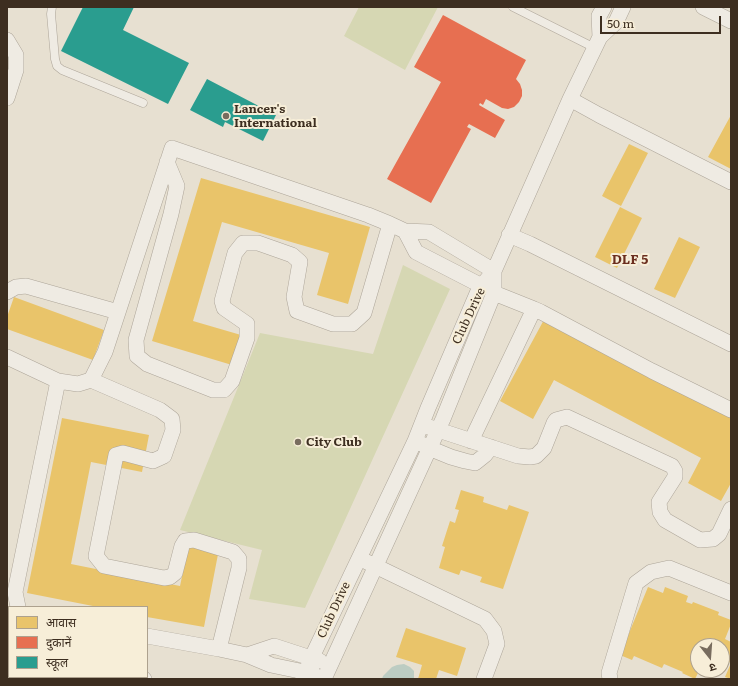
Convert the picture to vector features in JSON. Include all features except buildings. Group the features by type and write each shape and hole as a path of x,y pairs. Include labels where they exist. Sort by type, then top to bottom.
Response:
{"street":[{"path":"598,43 598,16 604,7"},
{"path":"598,43 616,22 623,7"},
{"path":"706,8 731,21"},
{"path":"7,40 16,55 16,70 7,98"},
{"name":"Club Drive","path":"326,673 443,419 494,271 570,99 598,43"},
{"path":"570,99 731,182"},
{"path":"91,380 105,352 172,148 390,224 405,231 429,232 494,271"},
{"path":"167,162 177,186 171,214 136,340 137,356 147,364 213,390 224,390 232,381 247,338 247,324 224,308 222,300 235,253 243,243 258,243 292,255 300,262 294,297 297,311 333,324 352,324 364,313 390,224"},
{"path":"405,231 416,252 488,289 541,312 652,371 731,410"},
{"path":"509,235 731,344"},
{"path":"7,292 16,287 26,286 118,312"},
{"name":"Club Drive","path":"306,670 415,441 479,289 488,289"},
{"path":"471,441 534,309"},
{"path":"7,357 58,381 78,384 91,380 160,410 172,418 173,430 164,456 153,461 123,453 116,455 96,556 104,566 164,578 170,577 174,573 182,546 185,541 194,540 233,552 239,559 239,568 219,649"},
{"path":"18,606 15,592 58,381"},
{"path":"422,425 518,456 530,457 536,456 544,448 556,420 562,417 567,417 672,466 675,471 675,477 659,502 660,512 665,520 700,540 713,539 719,534 731,509"},
{"path":"415,441 429,448 465,461 476,462 485,455 491,447"},
{"path":"359,558 485,619 494,631 497,644 484,679"},
{"path":"610,679 608,673 636,583 651,572 669,568 731,593"},
{"path":"148,636 247,655 271,665 326,673"}],"lane":[{"path":"52,7 51,14 57,66 62,70 143,103"},
{"path":"513,7 598,43"}],"green space":[{"path":"359,7 438,7 405,70 344,36"},
{"name":"City Club","path":"403,265 450,289 305,608 249,599 262,550 180,530 260,333 373,354"}],"shaded area":[{"path":"404,664 414,671 414,679 382,679 392,667"}],"place":[{"name":"Lancer's International","path":"226,116"},
{"name":"City Club","path":"298,442"}],"district":[{"name":"DLF 5","path":"630,260"}]}
